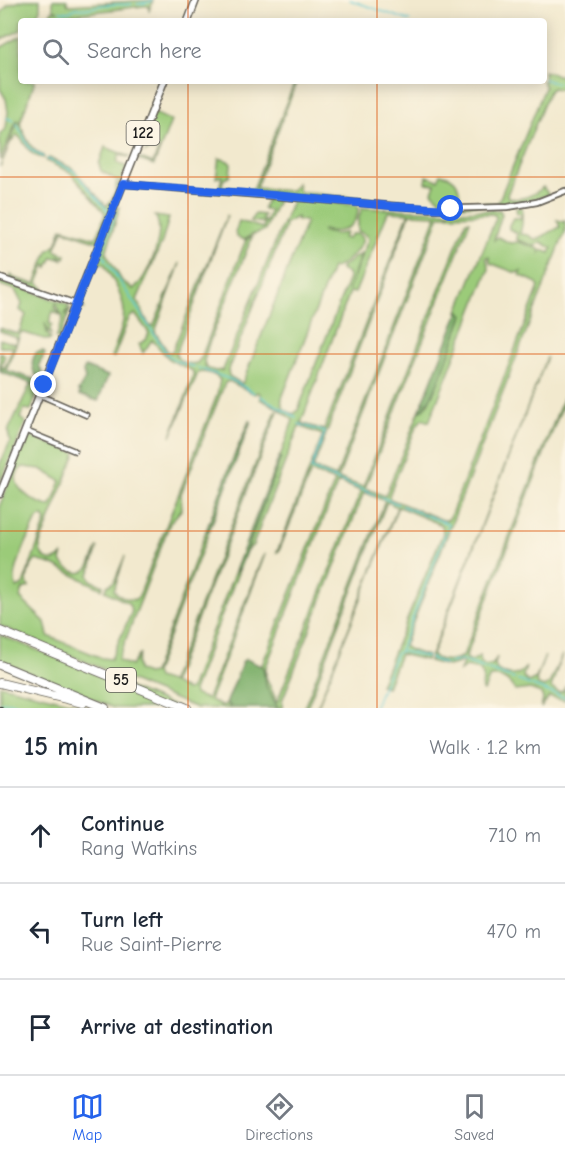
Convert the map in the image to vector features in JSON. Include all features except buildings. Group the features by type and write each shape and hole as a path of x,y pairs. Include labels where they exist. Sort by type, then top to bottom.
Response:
{"highway":[{"name":"55","path":"0,631 187,708"},
{"name":"55","path":"0,665 103,708"},
{"path":"0,682 103,708"}],"main road":[{"path":"189,18 196,0"},
{"name":"122","path":"0,494 163,84"}],"street":[{"path":"123,184 442,209 505,208 537,202 565,191"},
{"path":"0,278 76,304"},
{"path":"40,395 86,415"},
{"path":"25,431 75,451"}],"green space":[{"path":"24,0 40,0 40,9 35,18 18,18 18,31 0,40 1,13 8,5"},
{"path":"53,0 67,0 67,4 70,5 153,0 149,12 149,6 144,6 48,18 52,11 57,11 53,8"},
{"path":"18,38 18,84 34,84 20,123 31,146 44,158 34,155 17,135 10,143 0,167 18,121 0,160 0,134 6,128 8,112 6,99 0,89 0,48"},
{"path":"565,69 565,90 553,88 549,91 507,195 513,199 522,198 532,195 543,187 549,195 514,204 454,206 454,203 444,203 432,192 435,184 426,183 427,176 438,180 441,174 447,175 457,184 460,203 498,203 545,87 544,84 547,84 547,72 561,76"},
{"path":"294,84 296,84 256,188 291,191 297,183 299,192 405,203 405,205 219,189 222,176 216,178 219,158 231,164 230,176 223,180 222,187 252,189"},
{"path":"154,113 171,121 154,165 136,159 153,163 159,148 155,146 153,151 145,152 153,139 146,136"},
{"path":"105,147 130,157 119,155 117,163 127,167 120,182 101,171 99,164"},
{"path":"49,158 72,168 106,206 114,196 116,183 120,184 98,242 63,230 55,250 66,255 65,258 58,255 63,260 53,257 47,269 45,265 38,283 44,288 42,290 10,279 11,275 35,284 48,251 56,245 62,228 95,238 105,213 70,172 46,161"},
{"path":"268,197 279,198 265,230 245,240 237,237 235,233 239,221 263,228 264,223 250,221 255,214 264,215 262,220 266,222 270,210 263,209"},
{"path":"281,198 356,205 357,214 352,224 342,230 323,230 323,232 346,233 343,238 347,239 351,234 358,234 363,239 350,257 341,265 332,268 282,398 284,408 294,414 298,410 349,278 341,268 361,253 348,291 368,240 367,236 358,231 358,220 362,208 447,211 447,215 440,215 338,478 363,487 466,221 470,221 365,488 385,496 419,412 428,404 463,316 458,311 496,218 491,214 449,215 449,211 500,210 502,214 494,240 498,237 510,243 519,242 539,249 540,253 542,250 550,253 552,248 541,242 535,246 518,240 516,239 517,233 509,229 513,218 521,218 516,208 522,207 520,234 528,235 536,240 560,227 557,220 564,222 565,220 565,232 404,646 427,656 426,660 400,654 387,687 380,685 443,533 442,525 399,507 397,509 317,708 397,507 388,502 386,504 307,708 304,708 385,501 364,492 282,701 282,708 278,708 266,686 262,665 335,481 311,472 277,552 323,435 299,426 253,545 247,551 293,420 278,408 260,399 260,393 255,394 229,381 225,383 181,494 182,509 170,523 118,660 131,666 140,653 137,663 138,670 146,674 153,673 206,531 210,529 155,673 157,678 186,690 190,689 235,571 239,570 193,691 195,695 207,699 265,554 210,700 221,706 230,705 229,708 196,708 0,626 0,505 20,454 26,447 28,436 76,453 40,549 41,554 51,561 63,554 61,561 63,565 78,573 86,570 98,547 89,575 91,580 103,586 102,589 51,564 36,560 28,573 29,587 23,589 20,598 45,622 48,636 102,658 111,659 132,611 128,603 105,591 107,586 114,582 125,556 114,590 127,599 136,599 139,596 217,395 220,380 204,372 198,373 171,436 193,377 193,371 170,360 152,340 143,353 139,344 146,340 149,333 135,314 129,318 114,357 111,356 121,329 124,309 118,289 104,264 100,263 88,283 82,306 85,309 78,306 93,267 96,266 94,264 117,207 120,207 106,253 122,281 133,289 144,276 154,255 159,232 155,216 169,218 162,242 137,300 149,325 153,327 180,263 155,332 168,352 172,352 227,215 176,354 179,359 187,363 197,363 201,358 245,242 252,237 204,361 206,368 215,371 223,370 292,201","holes":["388,212 408,213 324,430 301,423 350,292 355,293","410,214 437,215 336,477 313,468","297,217 297,220 306,223 242,384 229,376 228,370 285,227 284,224","486,257 489,257 490,263 516,273 521,271 520,275 537,283 539,287 447,520 390,499 389,496 416,427 422,419 429,422 489,269","23,467 41,469 61,481 51,506 36,502 29,497 18,486 17,473","338,482 361,491 277,702 266,677 266,667","43,516 46,521 23,585 17,588 15,574 37,519"]},
{"path":"0,280 69,305 65,315 71,308 59,339 56,338 63,318 56,303 55,307 60,315 53,311 49,323 53,325 50,327 51,334 45,323 47,333 51,339 21,332 6,370 0,368 0,352 5,355 1,366 5,367 13,347 0,347 0,339 15,344 17,338 0,331 0,328 18,334 26,315 20,310 22,304 15,290 0,285"},
{"path":"459,311 463,315 444,368 432,396 419,412"},
{"path":"43,351 45,354 39,365 43,374 38,386 0,372 0,368 39,381 32,362 37,352"},
{"path":"547,357 432,655 435,658 447,660 463,656 565,393 565,399 466,656 472,661 480,656 481,663 486,666 493,664 497,657 495,664 497,670 509,675 516,675 526,667 523,676 528,682 536,678 545,656 536,680 538,685 544,687 549,684 562,655 551,688 559,693 564,690 565,686 565,701 549,697 541,708 543,699 541,693 530,689 515,691 507,681 497,677 489,678 484,691 482,690 483,676 480,670 467,666 460,671 463,662 460,661 448,666 429,661"},
{"path":"85,367 108,376 98,401 79,395 78,391 85,379 83,372"},
{"path":"31,383 40,387 31,410 24,409 20,418 26,422 0,483 0,464 10,442 8,431"},
{"path":"276,411 278,411 173,682 171,681"},
{"path":"249,421 251,421 210,529 206,531 232,461"},
{"path":"279,457 281,458 239,570 235,571"},
{"path":"0,635 179,708 114,708 0,661"},
{"path":"246,659 263,667 266,686 278,708 229,708 230,705 226,704 243,661"},
{"path":"0,685 88,708 6,708 0,706"}],"waterway":[{"path":"137,4 152,0"},
{"path":"350,0 401,18"},
{"path":"60,11 69,12 76,8 132,4"},
{"path":"547,80 565,83"},
{"path":"7,118 14,121"},
{"path":"17,124 30,149 43,157"},
{"path":"47,159 74,171 108,211"},
{"path":"106,260 102,252 115,214"},
{"path":"108,263 167,354 176,361 194,367"},
{"path":"198,368 232,380 254,393"},
{"path":"260,396 296,417"},
{"path":"299,424 325,432 311,469 398,504"},
{"path":"374,708 396,654 400,651 449,524 402,506"},
{"path":"401,651 427,657"},
{"path":"430,658 445,664 461,660 514,679"},
{"path":"517,680 565,698"},
{"path":"0,703 8,702 29,708"}],"route":[{"path":"44,385 123,184 451,209"}]}
